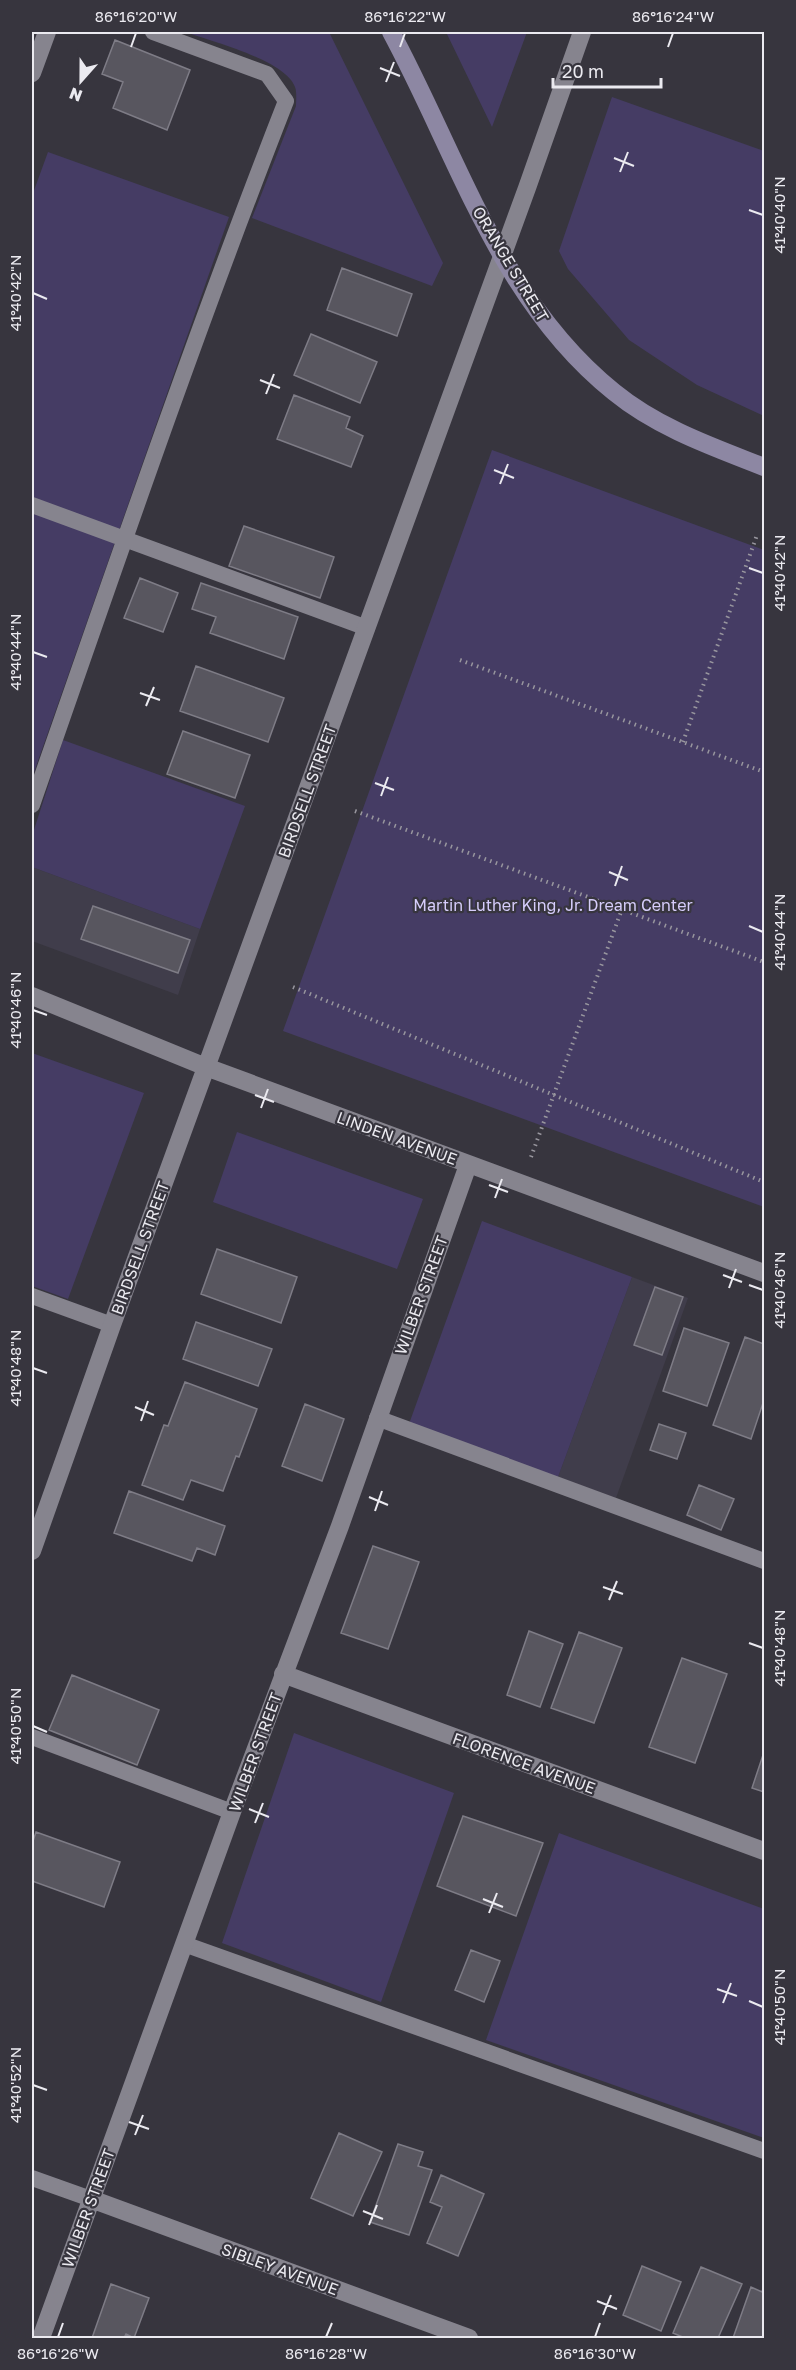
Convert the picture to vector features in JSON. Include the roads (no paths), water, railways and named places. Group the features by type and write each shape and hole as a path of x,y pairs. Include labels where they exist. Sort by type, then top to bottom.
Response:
{"street":[{"path":"32,73 47,32"},
{"name":"ORANGE STREET","path":"391,32 481,217 542,319 580,361 615,393 662,424 705,445 765,467"},
{"name":"BIRDSELL STREET","path":"32,1551 112,1325 503,256 582,32"},
{"name":"LINDEN AVENUE","path":"32,996 206,1067 765,1273"},
{"name":"WILBER STREET","path":"41,2338 232,1812 340,1526 468,1165"},
{"name":"FLORENCE AVENUE","path":"283,1674 765,1851"},
{"name":"SIBLEY AVENUE","path":"91,2199 469,2338"}],"lane":[{"path":"32,805 124,540 286,101 267,75 153,32"},
{"path":"32,505 367,628"},
{"path":"32,1296 112,1325"},
{"path":"377,1418 765,1561"},
{"path":"32,1737 232,1812"},
{"path":"184,1944 765,2151"},
{"path":"32,2178 91,2199"}],"park label":[{"name":"Martin Luther King, Jr. Dream Center","path":"553,905"}]}
